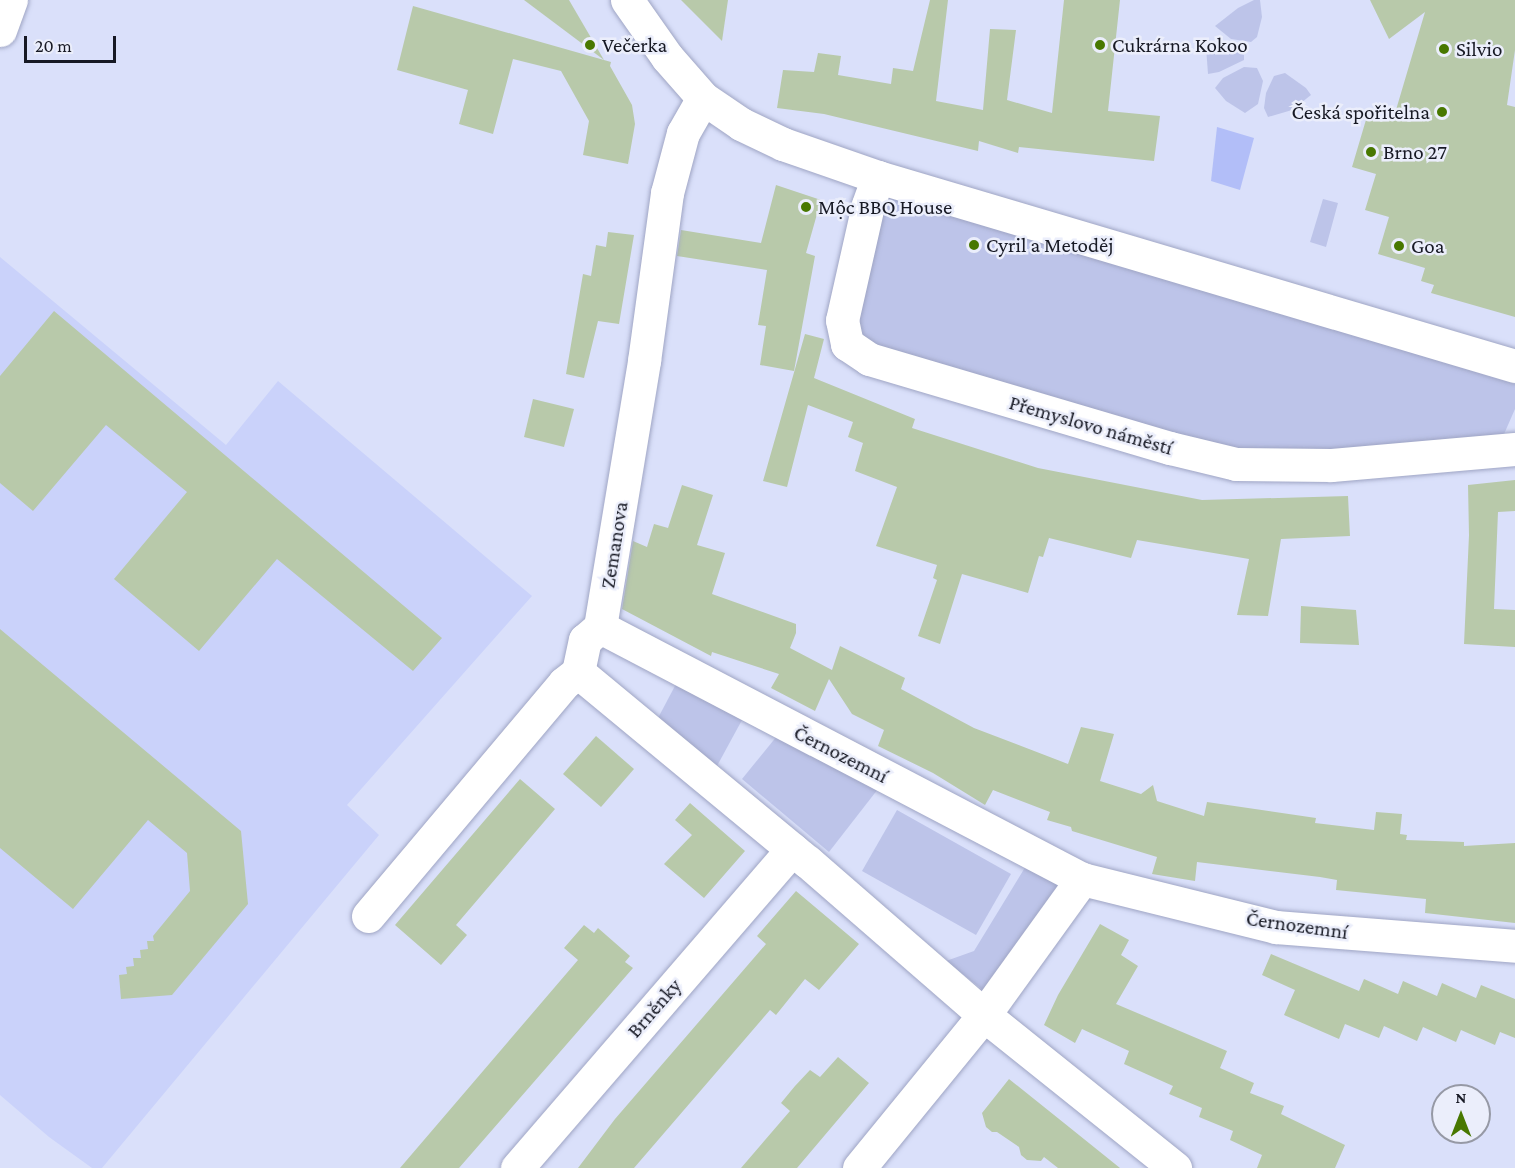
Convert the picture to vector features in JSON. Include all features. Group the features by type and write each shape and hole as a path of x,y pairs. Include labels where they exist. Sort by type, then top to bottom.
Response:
{"street":[{"path":"0,30 11,0"},
{"path":"627,0 672,65 703,98 762,135 878,177 1515,366"},
{"name":"Zemanova","path":"578,672 585,640 600,627 644,360 667,193 683,133 703,98"},
{"name":"Přemyslovo náměstí","path":"878,177 868,205 842,320 847,344 869,360 1160,445 1236,464 1331,465 1515,449"},
{"name":"Černozemní","path":"600,627 1082,879 1276,927 1515,946"},
{"path":"368,916 564,683 578,672 792,849 984,1015 1175,1168"},
{"name":"Brněnky","path":"517,1168 792,849"},
{"path":"859,1168 984,1015 1082,879"}],"shaded area":[{"path":"1254,0 1260,0 1262,17 1257,37 1251,42 1231,39 1215,26 1238,8"},
{"path":"1217,44 1238,50 1244,55 1244,60 1219,72 1208,74 1206,47"},
{"path":"1244,67 1257,68 1263,81 1258,104 1245,113 1226,101 1215,88 1223,78"},
{"path":"1285,73 1306,88 1311,95 1292,110 1268,117 1264,108 1266,93 1274,76"},
{"path":"1217,127 1254,138 1240,190 1211,181"},
{"path":"883,196 1031,238 1515,384 1515,409 1498,448 1238,462 856,338"},
{"path":"1323,199 1338,203 1326,247 1310,242"},
{"path":"0,257 226,445 278,381 532,596 347,805 379,835 102,1168 92,1168 49,1137 0,1095"},
{"path":"676,684 742,720 717,766 658,718"},
{"path":"777,736 878,789 829,852 742,779"},
{"path":"897,810 1011,874 976,935 862,871"},
{"path":"1029,861 1063,882 996,1000 946,961 974,951"}],"building":[{"path":"524,0 569,0 604,60"},
{"path":"681,0 728,0 722,41"},
{"path":"930,0 948,0 936,101 983,110 990,29 1016,30 1007,100 1052,113 1064,0 1120,0 1108,111 1160,116 1154,161 1019,147 1018,153 979,141 978,151 824,114 777,108 783,70 814,72 818,53 841,56 838,75 891,84 893,68 913,71"},
{"path":"1370,0 1515,0 1515,50 1507,105 1515,107 1515,317 1431,293 1434,285 1421,281 1425,268 1378,254 1389,217 1365,210 1376,174 1352,167 1368,113 1393,120 1425,12 1389,39"},
{"path":"413,6 611,62 610,66 632,105 635,124 628,164 583,155 589,121 561,71 513,59 493,134 459,124 468,90 397,70"},
{"path":"776,185 821,200 806,253 815,256 794,371 760,365 766,326 758,325 767,270 677,256 681,230 761,243"},
{"path":"608,232 634,235 619,324 598,321 584,378 566,374 583,274 591,276 596,245 606,247"},
{"path":"54,311 442,638 413,671 277,559 199,651 114,579 187,492 106,425 33,511 0,483 0,376"},
{"path":"805,334 824,339 814,378 915,419 912,428 1038,468 1202,500 1348,496 1350,536 1281,539 1268,616 1237,615 1249,559 1137,540 1131,558 1049,538 1043,557 1039,556 1028,593 962,574 940,644 918,636 937,580 933,578 937,565 876,546 897,487 855,471 863,443 848,437 853,422 808,405 787,487 763,481"},
{"path":"533,399 574,409 564,447 524,437"},
{"path":"1515,480 1515,511 1498,512 1494,609 1515,610 1515,647 1464,644 1469,535 1468,485"},
{"path":"682,485 713,495 697,545 725,553 712,594 796,624 796,633 790,648 832,670 840,646 905,678 901,689 974,728 1068,764 1081,727 1114,734 1100,781 1141,794 1153,785 1157,801 1204,816 1207,802 1316,818 1315,823 1374,830 1376,812 1402,814 1400,834 1407,835 1406,840 1464,842 1464,846 1515,843 1515,923 1425,913 1426,899 1336,890 1337,880 1320,877 1197,862 1195,881 1152,874 1157,857 1072,831 1071,827 1047,820 1050,812 993,790 985,805 933,773 878,746 884,730 852,714 829,679 815,711 771,688 779,674 712,652 711,656 622,609 633,541 647,547 654,524 668,528"},
{"path":"1301,606 1356,610 1359,645 1300,643"},
{"path":"0,629 241,831 248,904 172,995 121,999 119,975 127,974 126,967 134,966 133,958 141,958 140,950 148,949 147,941 154,941 153,936 190,891 187,853 148,820 73,909 0,848"},
{"path":"596,736 634,769 601,807 563,774"},
{"path":"520,779 555,809 456,925 467,935 441,965 395,925"},
{"path":"690,803 745,851 704,898 664,864 692,835 675,820"},
{"path":"796,891 859,944 819,990 805,979 776,1015 770,1010 634,1168 578,1168 615,1119 766,944 757,936"},
{"path":"1100,924 1129,940 1121,955 1138,966 1116,1004 1227,1051 1220,1068 1254,1083 1250,1093 1284,1106 1281,1114 1345,1145 1335,1168 1257,1168 1262,1155 1230,1140 1233,1131 1199,1117 1202,1108 1169,1094 1173,1086 1124,1064 1129,1051 1082,1029 1075,1043 1044,1025 1058,995"},
{"path":"584,925 594,933 598,928 630,956 625,962 633,968 459,1168 400,1168 578,960 564,948"},
{"path":"1271,954 1359,991 1364,979 1398,994 1403,981 1437,996 1442,983 1476,998 1481,985 1515,999 1515,1038 1500,1032 1495,1045 1461,1030 1456,1042 1423,1027 1417,1041 1384,1026 1379,1038 1345,1024 1339,1039 1284,1015 1295,990 1262,975"},
{"path":"838,1057 869,1083 797,1168 741,1168 790,1111 781,1103 795,1086 810,1070 820,1077"},
{"path":"1009,1079 1120,1168 1058,1168 1044,1157 1041,1161 1027,1160 1021,1155 1019,1147 997,1132 992,1132 986,1127 982,1113"}],"place":[{"name":"Večerka","path":"590,45"},
{"name":"Cukrárna Kokoo","path":"1100,45"},
{"name":"Silvio","path":"1444,49"},
{"name":"Česká spořitelna","path":"1442,112"},
{"name":"Brno 27","path":"1371,152"},
{"name":"Mộc BBQ House","path":"806,207"},
{"name":"Cyril a Metoděj","path":"974,245"},
{"name":"Goa","path":"1399,246"}]}
